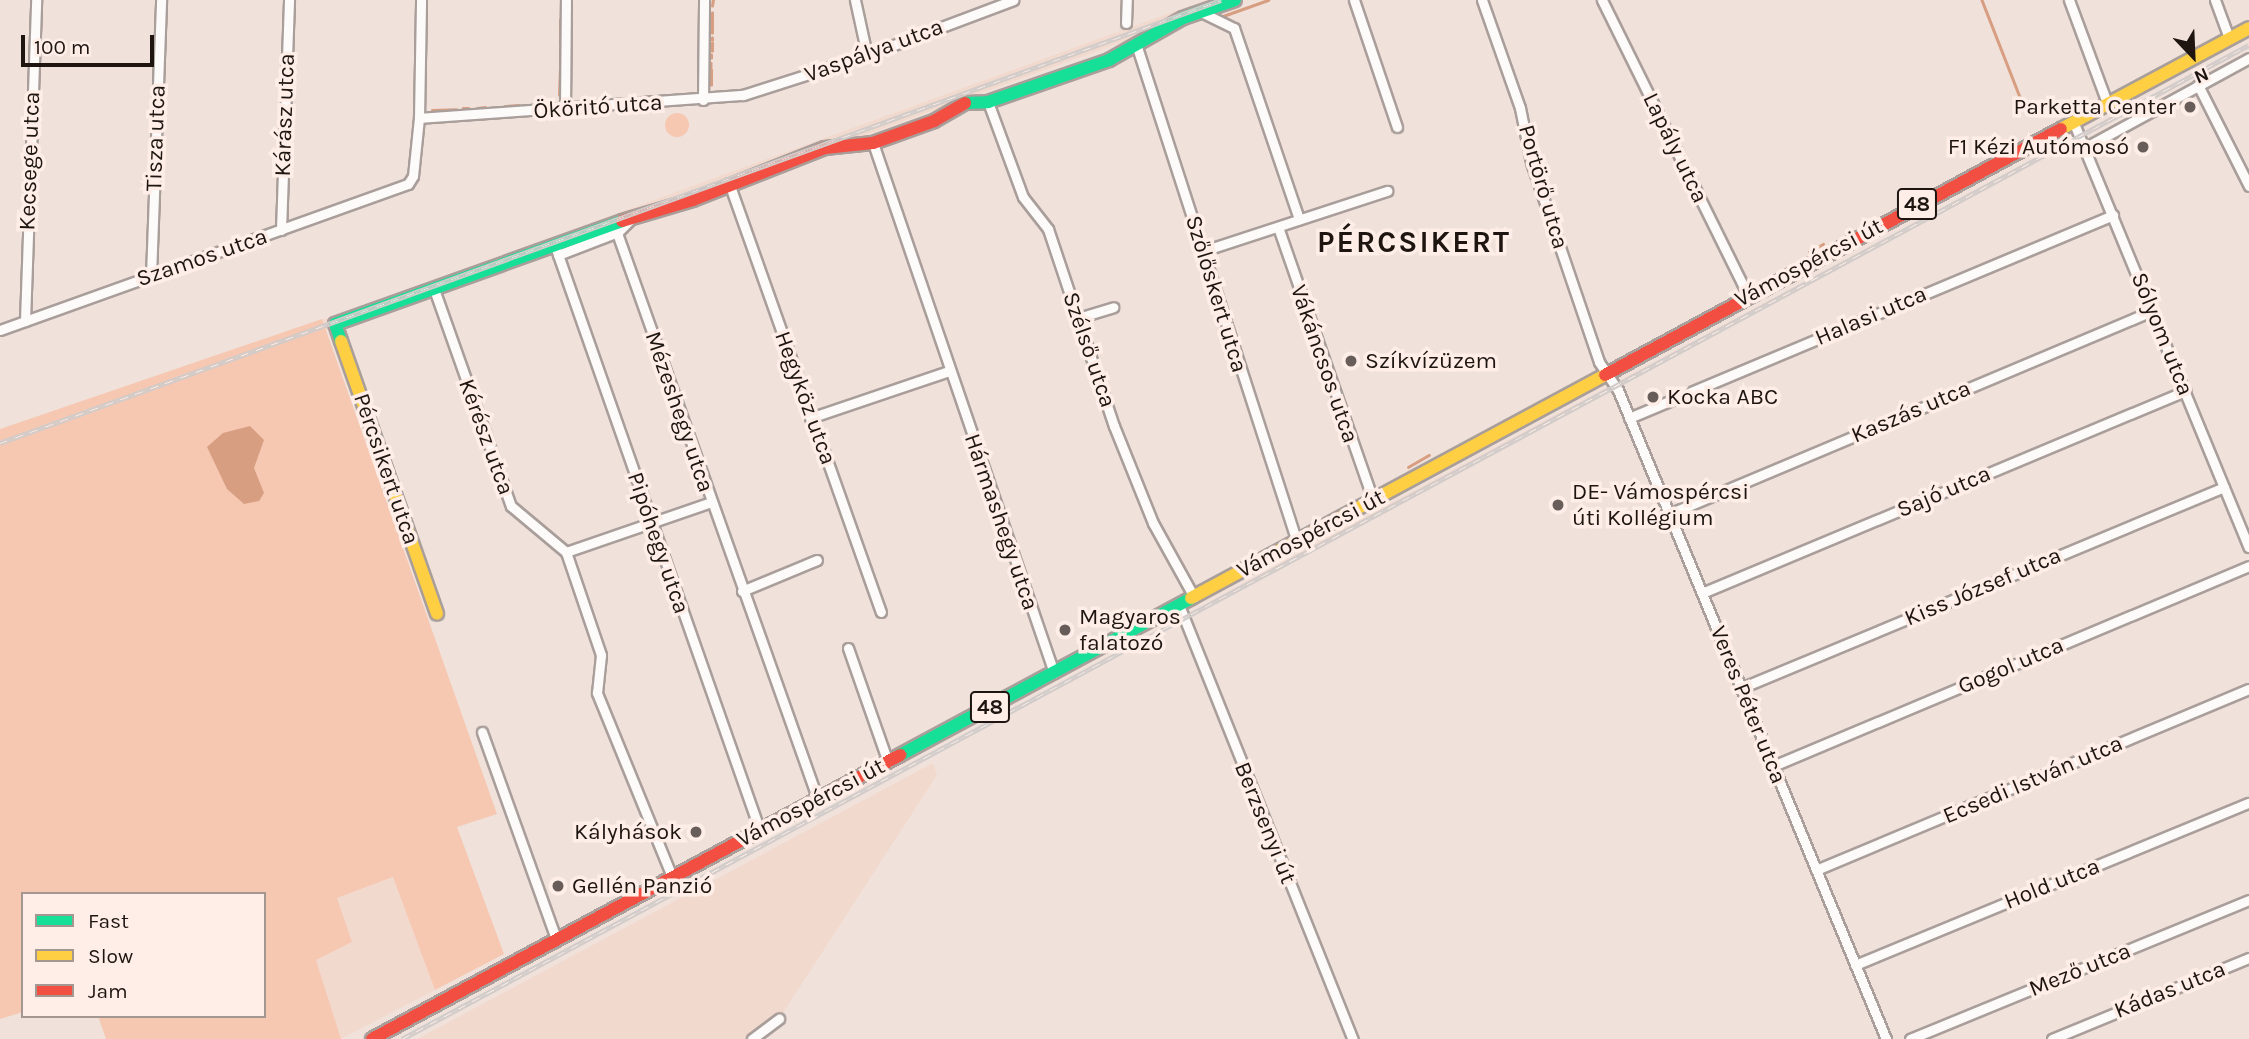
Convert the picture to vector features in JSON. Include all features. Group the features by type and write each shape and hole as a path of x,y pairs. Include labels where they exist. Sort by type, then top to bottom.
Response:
{"main road":[{"path":"434,289 556,251 634,217 693,200 730,183 825,148 873,143 934,121 968,102 988,102 1137,47 1201,12 1235,0"},
{"name":"Vámospércsi út","path":"372,1039 2249,28"},
{"name":"Pércsikert utca","path":"434,289 335,324 438,614"}],"street":[{"name":"Kecsege utca","path":"25,321 36,0"},
{"name":"Tisza utca","path":"151,276 161,0"},
{"name":"Kárász utca","path":"281,230 289,0"},
{"path":"419,118 421,0"},
{"path":"565,108 566,0"},
{"path":"703,100 704,0"},
{"path":"855,0 867,55"},
{"name":"Vaspálya utca","path":"775,87 1013,0"},
{"path":"1126,23 1127,0"},
{"path":"1354,0 1397,127"},
{"name":"Portörő utca","path":"1482,0 1520,108 1530,158 1557,241 1606,372"},
{"name":"Lapály utca","path":"1602,0 1748,296"},
{"path":"2069,0 2107,103"},
{"path":"2215,0 2229,38"},
{"path":"1201,12 1234,28 1299,219"},
{"name":"Szőlőskert utca","path":"1137,47 1297,542"},
{"path":"2086,147 2249,58"},
{"path":"2198,85 2249,186"},
{"name":"Ököritó utca","path":"419,118 703,100 775,87"},
{"name":"Szélső utca","path":"988,102 1023,197 1048,229 1153,523 1194,597"},
{"name":"Szamos utca","path":"0,330 405,186 413,176 419,118"},
{"name":"Sólyom utca","path":"2073,121 2249,547"},
{"name":"Hármashegy utca","path":"873,143 1054,673"},
{"name":"Hegyköz utca","path":"730,183 810,418 881,612"},
{"path":"1203,251 1387,191"},
{"name":"Halasi utca","path":"1629,418 2113,215"},
{"path":"556,251 617,233 634,217"},
{"name":"Vákáncsos utca","path":"1278,227 1373,500"},
{"name":"Mézeshegy utca","path":"617,233 818,800"},
{"name":"Pipóhegy utca","path":"556,251 760,831"},
{"name":"Kérész utca","path":"434,289 512,506 566,552"},
{"path":"1078,318 1112,307"},
{"name":"Kaszás utca","path":"1669,514 2152,311"},
{"path":"810,418 949,371"},
{"name":"Veres Péter utca","path":"1606,372 1629,418 1886,1039"},
{"name":"Sajó utca","path":"1702,593 2185,391"},
{"name":"Kiss József utca","path":"1741,688 2224,486"},
{"path":"671,877 597,693 601,655 566,552 711,502"},
{"path":"742,591 817,560"},
{"name":"Gogol utca","path":"1773,766 2249,566"},
{"name":"Berzsenyi út","path":"1179,605 1353,1039"},
{"path":"848,648 888,762"},
{"name":"Ecsedi István utca","path":"1816,870 2249,689"},
{"path":"482,732 556,939"},
{"name":"Hold utca","path":"1855,965 2249,803"},
{"name":"Mező utca","path":"1910,1039 2249,900"},
{"name":"Kádas utca","path":"2052,1039 2249,958"},
{"path":"752,1039 779,1019"}],"shaded area":[{"path":"1206,0 1238,0 325,331 322,320"},
{"path":"2249,43 2249,48 1191,617 1189,613 1322,540"},
{"path":"677,113 686,116 689,125 686,134 677,137 668,134 665,125 668,116"},
{"path":"322,319 497,814 457,827 504,954 435,990 393,877 337,898 352,942 316,960 341,1039 106,1039 99,1018 266,1018 266,892 21,892 21,1013 0,1019 0,429"},
{"path":"250,426 264,440 254,468 264,493 259,501 244,504 227,489 207,447 223,433"},
{"path":"933,763 937,775 783,1013 751,1039 417,1039"},
{"path":"394,877 435,990 341,1039 316,960 352,942 337,898"}],"waterway":[{"path":"561,0 561,12"},
{"path":"712,6 713,0"},
{"path":"1223,16 1268,0"},
{"path":"1982,0 2022,102 2052,115 2086,99"},
{"path":"712,13 712,33"},
{"path":"560,20 560,44"},
{"path":"712,43 712,51"},
{"path":"560,50 560,62"},
{"path":"711,70 711,85"},
{"path":"559,95 560,71"},
{"path":"626,99 636,98"},
{"path":"606,100 622,99"},
{"path":"575,102 597,101"},
{"path":"529,105 556,103"},
{"path":"505,106 518,105"},
{"path":"477,108 485,107"},
{"path":"463,108 469,108"},
{"path":"432,110 456,109"},
{"path":"1809,252 1823,244"},
{"path":"1408,467 1429,455"}],"railway":[{"path":"0,443 1221,0"},
{"path":"402,1039 2249,45"}],"traffic: fast":[{"path":"965,103 988,102 1109,60 1183,18 1235,0"},
{"path":"341,341 335,324 622,221"},
{"path":"900,755 1191,598"}],"traffic: slow":[{"path":"2061,129 2249,28"},
{"path":"341,341 437,614"},
{"path":"1191,598 1605,375"}],"traffic: jam":[{"path":"622,221 693,200 825,148 873,143 934,121 965,103"},
{"path":"1605,375 2061,129"},
{"path":"372,1039 900,755"}],"place":[{"name":"Parketta Center","path":"2190,107"},
{"name":"F1 Kézi Autómosó","path":"2143,147"},
{"name":"Szíkvízüzem","path":"1351,361"},
{"name":"Kocka ABC","path":"1653,397"},
{"name":"DE- Vámospércsi úti Kollégium","path":"1558,505"},
{"name":"Magyaros falatozó","path":"1065,630"},
{"name":"Kályhások","path":"696,832"},
{"name":"Gellén Panzió","path":"558,886"}],"district":[{"name":"PÉRCSIKERT","path":"1414,242"}]}
